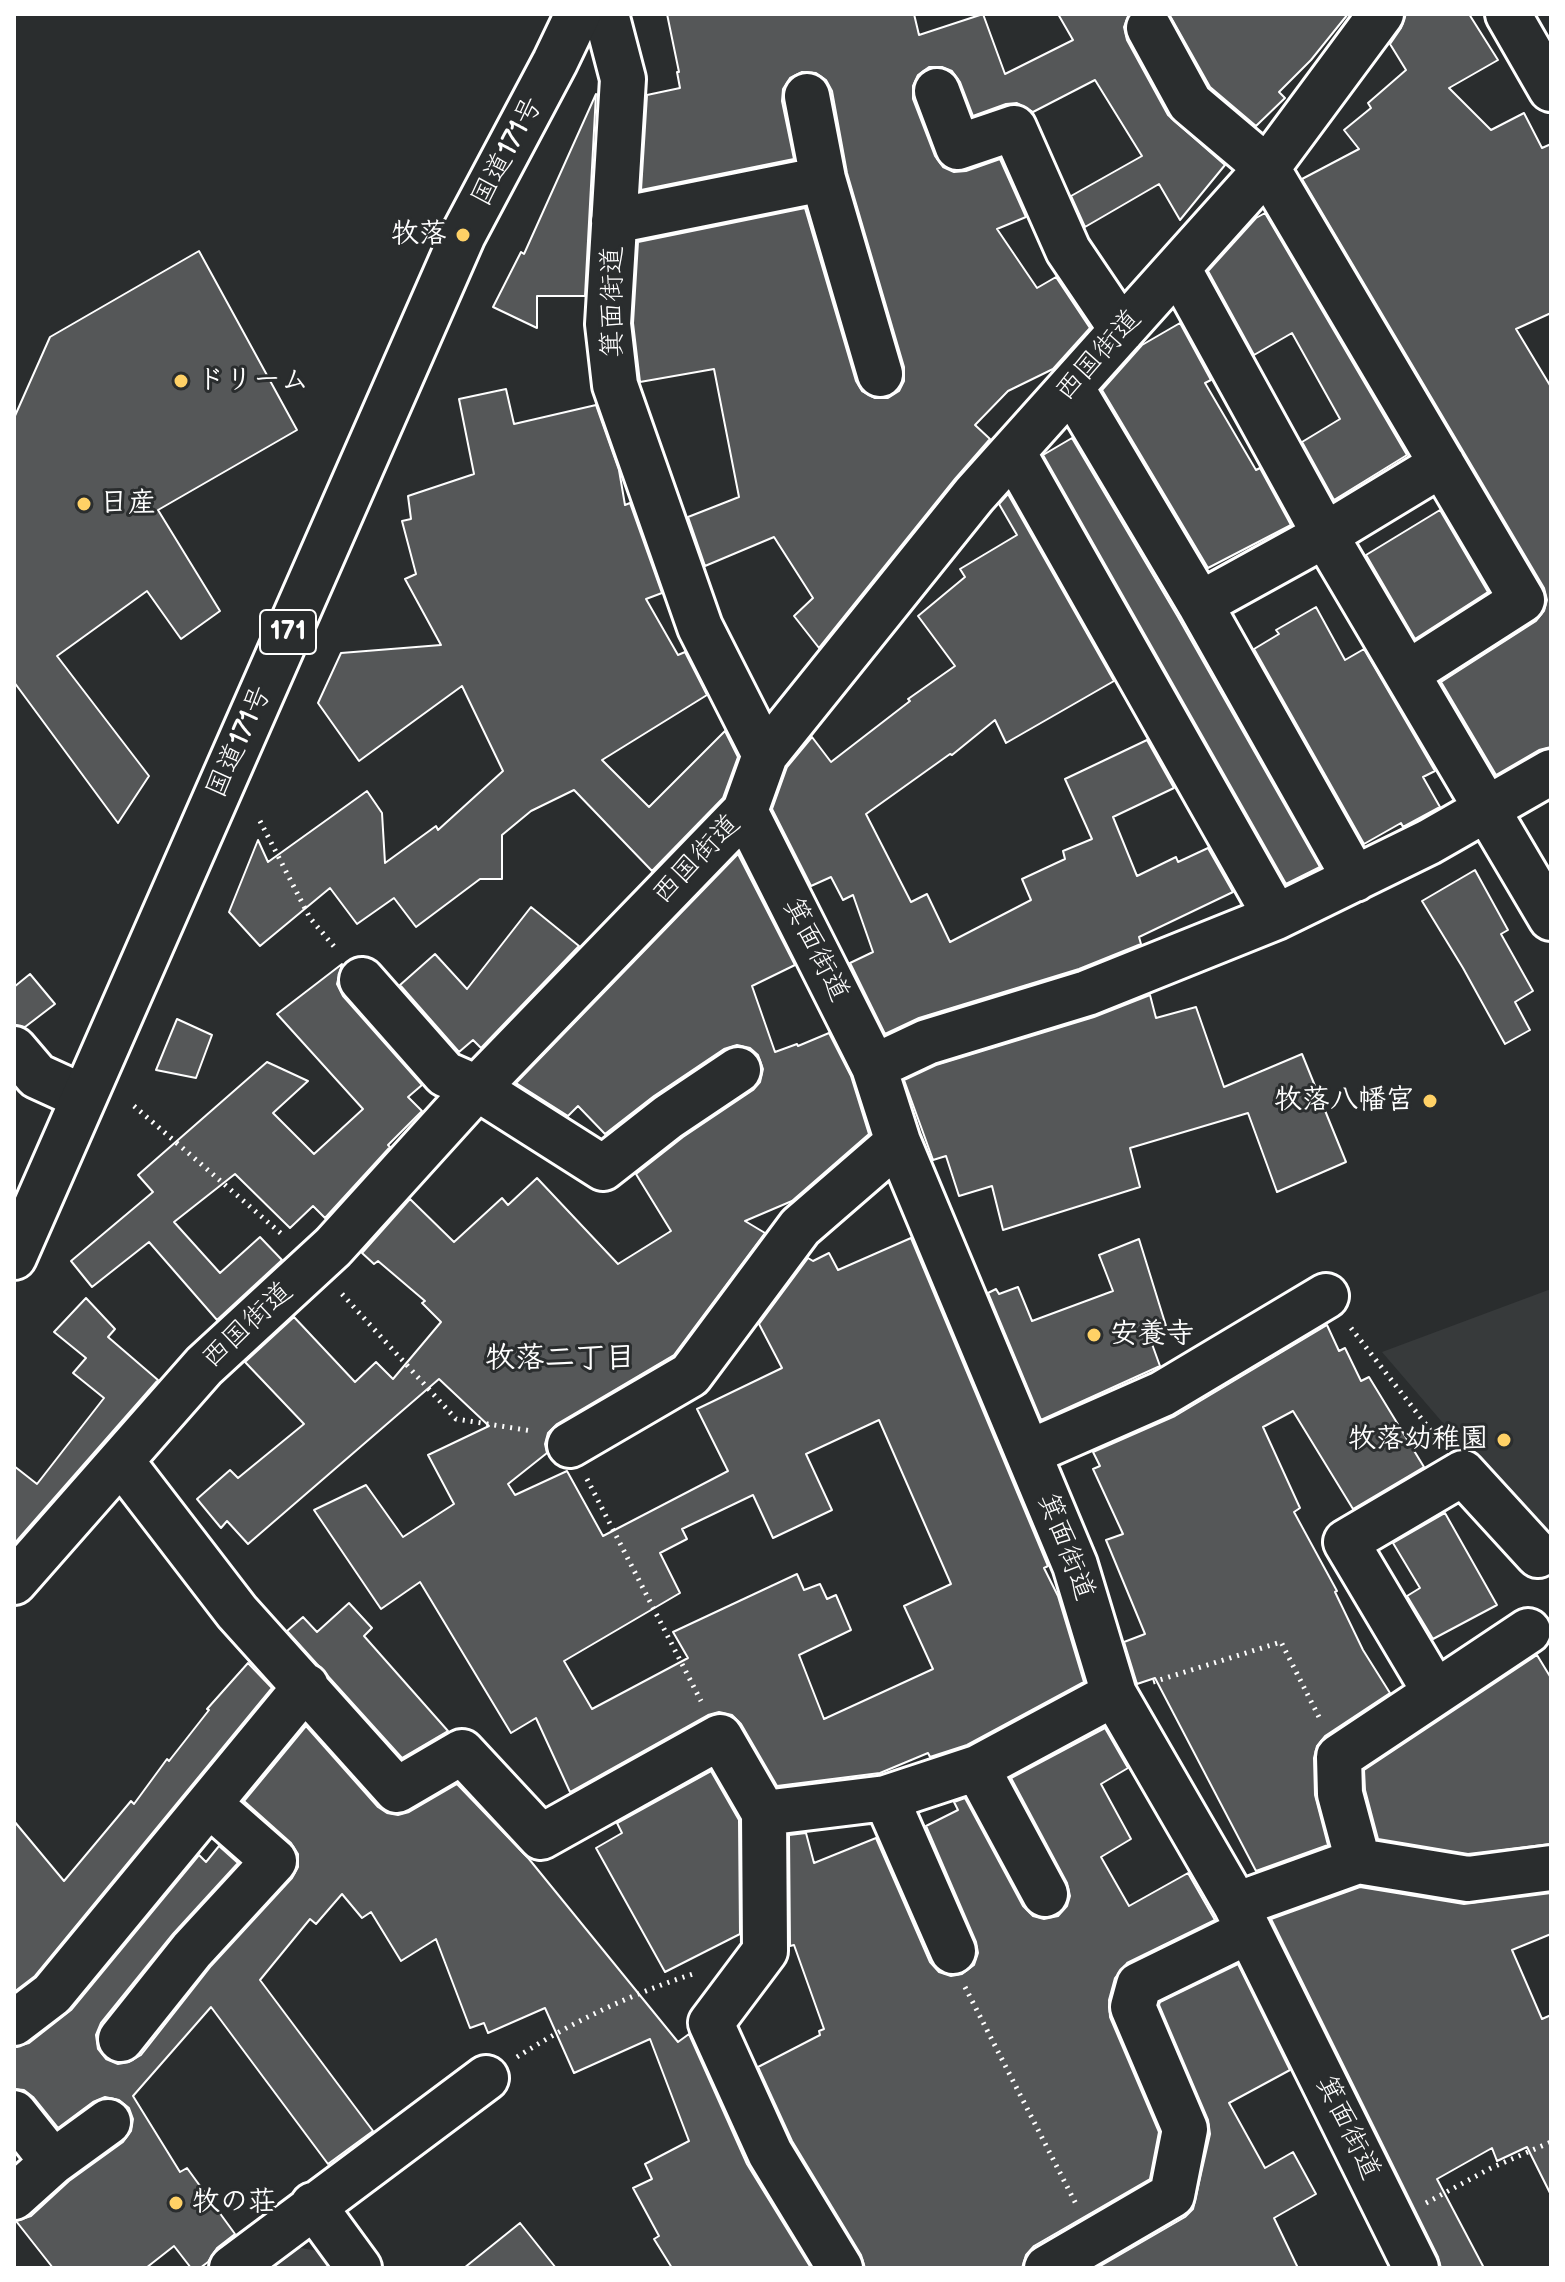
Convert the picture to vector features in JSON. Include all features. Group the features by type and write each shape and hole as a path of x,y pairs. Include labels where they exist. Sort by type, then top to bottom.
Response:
{"main road":[{"name":"国道171号","path":"14,1257 463,235 578,14"},
{"name":"箕面街道","path":"606,14 623,79 608,324 615,385 700,627 765,755"},
{"name":"西国街道","path":"14,1582 204,1366 315,1263 477,1088 745,811 765,755 974,495 1267,168 1381,14"},
{"path":"1508,14 1551,89"},
{"path":"1149,28 1190,103 1267,168 1522,600 1408,673"},
{"path":"937,91 958,147 1014,128 1068,250 1122,330"},
{"path":"807,96 823,179 880,374"},
{"path":"614,221 823,179"},
{"path":"1178,268 1325,535 1551,918"},
{"path":"1071,387 1200,604 1355,879"},
{"path":"1013,452 1276,917"},
{"path":"1200,604 1325,535 1442,464"},
{"path":"874,1067 927,1042 1087,993 1276,917 1489,810 1551,772"},
{"name":"箕面街道","path":"745,811 874,1067 898,1142 1075,1565 1114,1694 1242,1918 1416,2268"},
{"path":"362,980 445,1074 477,1088 603,1168 668,1117 738,1070"},
{"path":"14,1049 37,1076 83,1097"},
{"path":"570,1445 690,1375 800,1227 898,1142"},
{"path":"1028,1453 1162,1394 1326,1296"},
{"path":"121,1461 237,1612 397,1790 462,1752 541,1837 720,1737 764,1813 765,1951 711,2023 770,2153 840,2268"},
{"path":"1435,1692 1346,1542 1463,1473 1538,1555"},
{"path":"1358,1861 1340,1794 1339,1757 1528,1631"},
{"path":"14,2023 52,1994 306,1686"},
{"path":"764,1813 886,1798 977,1768 1114,1694"},
{"path":"977,1768 1045,1894"},
{"path":"886,1798 953,1951"},
{"path":"121,2039 192,1950 274,1861 209,1804"},
{"path":"1047,2268 1172,2195 1185,2129 1133,2007 1139,1985 1242,1918 1358,1861 1468,1879 1551,1868"},
{"path":"232,2268 486,2078"},
{"path":"14,2113 53,2162"},
{"path":"14,2197 53,2162 108,2122"},
{"path":"313,2205 359,2268"}],"path":[{"path":"260,821 310,918 362,980"},
{"path":"134,1106 315,1263 456,1419 530,1430 570,1445 720,1737"},
{"path":"1326,1296 1463,1473"},
{"path":"1114,1694 1281,1642 1339,1757"},
{"path":"486,2078 550,2036 655,1986 765,1951"},
{"path":"953,1951 954,1963 1094,2239"},
{"path":"1392,2221 1491,2168 1551,2142"}],"shaded area":[{"name":"牧落幼稚園","path":"1551,1289 1551,1529 1534,1529 1382,1352"},
{"path":"295,2247 318,2251 332,2268 266,2268"}],"building":[{"path":"667,14 914,14 919,35 983,14 1005,74 1073,40 1058,14 1129,14 1124,27 1127,40 1168,115 1225,165 1180,220 1159,184 1085,227 1071,196 1142,156 1095,80 1033,112 1017,103 973,116 960,82 952,71 929,67 918,75 913,86 913,99 935,156 943,167 954,172 1000,159 1026,217 997,229 1037,288 1056,277 1090,328 1053,369 1008,391 975,425 990,439 819,648 794,616 813,598 774,537 705,566 688,517 739,497 714,369 640,382 633,323 638,242 805,208 856,381 862,391 875,398 888,398 899,391 904,381 904,367 847,173 832,91 826,80 816,73 802,72 790,78 783,89 782,101 794,159 641,190 647,95 680,88"},
{"path":"1169,14 1348,14 1311,60 1279,92 1285,98 1256,126 1210,87"},
{"path":"1406,14 1469,14 1498,60 1449,88 1491,130 1524,113 1542,148 1551,144 1551,313 1516,329 1551,387 1551,747 1539,750 1496,775 1441,682 1536,621 1544,611 1547,600 1544,588 1302,179 1359,149 1344,130 1371,108 1368,103 1406,70 1390,44"},
{"path":"596,94 585,296 537,296 537,328 493,307 521,252 524,254"},
{"path":"1265,213 1407,455 1334,500 1302,442 1340,419 1292,333 1254,355 1208,271 1256,218"},
{"path":"199,251 297,430 158,510 220,611 181,639 147,591 57,656 149,776 118,823 14,682 14,418 50,337"},
{"path":"1180,323 1211,380 1205,383 1256,470 1260,468 1291,525 1208,568 1102,390 1142,345"},
{"path":"506,389 514,424 596,405 619,470 625,505 630,503 662,593 646,599 678,655 685,652 707,695 602,760 649,807 725,731 738,757 723,798 652,871 574,790 531,811 502,835 502,879 480,879 416,927 394,898 357,924 330,888 260,946 229,912 258,840 268,862 367,791 382,813 385,863 436,826 438,830 503,771 462,686 359,761 318,703 341,653 441,645 405,579 416,574 402,521 411,519 408,496 474,474 459,399"},
{"path":"1072,438 1320,867 1286,884 1043,455"},
{"path":"1008,494 1114,681 1006,743 995,720 952,755 866,814 911,902 927,894 950,942 1031,900 1022,879 1065,859 1063,851 1092,839 1065,779 1147,740 1174,788 1113,817 1137,876 1176,857 1178,862 1208,848 1233,892 1139,937 1141,944 1079,969 919,1018 885,1034 850,963 873,952 853,895 843,900 831,877 811,886 772,809 787,767 812,737 831,762 910,701 908,699 955,666 918,616 965,577 960,569 1017,535 999,504"},
{"path":"1440,510 1488,592 1415,639 1366,555"},
{"path":"1316,607 1345,660 1364,649 1435,771 1423,777 1440,807 1403,827 1401,823 1364,844 1254,649 1279,634 1276,630"},
{"path":"738,854 795,965 752,986 775,1052 829,1033 851,1076 869,1134 792,1201 745,1221 765,1233 674,1355 557,1424 548,1433 545,1444 547,1453 508,1484 515,1495 567,1471 603,1536 728,1471 697,1409 782,1368 759,1324 808,1258 813,1261 829,1253 838,1270 911,1238 1048,1566 1044,1568 1058,1596 1084,1682 967,1745 930,1757 928,1753 880,1773 777,1786 741,1724 732,1715 719,1712 708,1715 570,1792 536,1718 511,1733 420,1582 381,1609 314,1510 366,1485 403,1537 454,1504 428,1455 489,1426 439,1379 248,1544 227,1521 221,1528 197,1499 230,1470 238,1478 304,1424 245,1362 294,1317 355,1382 376,1362 393,1379 441,1322 422,1303 425,1301 378,1261 374,1264 362,1253 410,1199 454,1242 502,1198 508,1205 537,1178 618,1264 671,1231 636,1174 683,1137 753,1090 760,1082 763,1069 758,1055 750,1048 737,1045 724,1049 654,1096 605,1134 578,1106 568,1116 516,1083","holes":["879,1420 951,1584 904,1606 933,1669 824,1719 799,1655 851,1630 836,1595 827,1599 820,1584 804,1590 797,1574 673,1632 688,1658 592,1709 564,1661 680,1593 660,1553 687,1539 682,1529 753,1495 773,1538 832,1510 806,1454"]},
{"path":"1475,870 1508,930 1501,934 1533,991 1515,1002 1530,1030 1505,1044 1422,901"},
{"path":"531,907 579,946 481,1048 473,1040 459,1052 400,985 435,954 467,989"},
{"path":"342,964 337,984 343,996 422,1085 408,1097 422,1111 325,1218 313,1206 290,1228 235,1174 174,1222 220,1273 260,1237 282,1260 217,1320 149,1242 92,1287 71,1261 153,1192 138,1175 267,1062 308,1081 273,1113 314,1154 363,1109 277,1014"},
{"path":"30,974 55,1004 25,1027 14,1025 14,987"},
{"path":"1150,995 1156,1018 1196,1007 1224,1087 1302,1054 1346,1162 1277,1192 1248,1113 1130,1148 1140,1187 1003,1230 992,1186 959,1196 946,1156 933,1160 904,1080 936,1065 1094,1017"},
{"path":"177,1019 212,1035 196,1078 156,1070"},
{"name":"安養寺","path":"1139,1239 1166,1326 1148,1333 1160,1366 1041,1420 988,1293 996,1289 999,1294 1018,1287 1032,1321 1113,1291 1099,1255"},
{"path":"86,1298 115,1329 108,1337 158,1380 14,1544 14,1466 37,1484 104,1398 73,1373 86,1358 54,1332"},
{"path":"1327,1325 1339,1351 1345,1348 1361,1381 1369,1377 1424,1467 1353,1509 1293,1411 1263,1427 1300,1508 1294,1512 1337,1591 1363,1650 1390,1693 1325,1736 1317,1746 1314,1758 1315,1795 1328,1845 1256,1871 1155,1678 1137,1684 1124,1642 1145,1634 1106,1540 1123,1534 1093,1469 1100,1466 1093,1452 1175,1416"},
{"path":"1445,1513 1497,1605 1433,1639 1407,1596 1420,1588 1393,1543"},
{"path":"349,1603 372,1628 364,1636 448,1731 402,1758 287,1631 303,1617 317,1632"},
{"path":"1537,1655 1551,1678 1551,1844 1468,1854 1378,1839 1365,1790 1364,1770"},
{"path":"248,1663 272,1688 35,1976 14,1992 14,1821 64,1881 131,1801 134,1804 207,1709"},
{"path":"306,1726 378,1807 387,1813 398,1815 409,1812 457,1784 529,1859 678,2042 689,2034 747,2164 811,2268 672,2268 654,2239 659,2236 633,2188 652,2179 645,2164 689,2141 650,2039 574,2073 545,2008 488,2033 484,2023 470,2028 436,1939 401,1961 371,1912 362,1918 342,1894 316,1924 310,1919 260,1980 373,2131 328,2164 211,2007 133,2096 180,2172 187,2168 235,2234 217,2248 200,2268 191,2268 174,2246 146,2268 53,2268 16,2221 31,2216 69,2181 123,2142 131,2131 133,2119 129,2108 119,2100 105,2097 93,2102 58,2128 33,2097 24,2090 14,2089 14,2047 29,2043 71,2010 199,1855 206,1862 219,1846 238,1863 173,1934 101,2023 96,2035 98,2049 106,2059 118,2064 141,2055 211,1966 292,1878 298,1867 298,1854 291,1843 244,1801"},
{"path":"1105,1728 1128,1768 1101,1784 1131,1839 1101,1857 1129,1906 1188,1873 1215,1920 1127,1963 1115,1978 1109,2000 1110,2017 1159,2132 1150,2179 1034,2246 1026,2255 1022,2268 865,2268 861,2255 792,2141 758,2067 820,2035 819,2031 824,2029 794,1945 790,1946 789,1835 806,1833 814,1863 876,1838 930,1962 939,1972 951,1976 962,1974 974,1965 978,1953 976,1942 926,1826 958,1810 954,1802 965,1798 1023,1906 1033,1916 1044,1919 1058,1916 1067,1906 1070,1896 1067,1883 1011,1778"},
{"path":"711,1771 739,1820 740,1934 665,1972 596,1848 622,1833 617,1823"},
{"path":"1360,1887 1464,1904 1551,1893 1551,1934 1512,1950 1542,2019 1551,2015 1551,2195 1527,2147 1497,2161 1492,2148 1437,2179 1484,2268 1441,2268 1271,1919"},
{"path":"1238,1964 1290,2070 1229,2103 1265,2168 1293,2152 1316,2194 1274,2218 1298,2268 1097,2268 1185,2217 1193,2209 1210,2134 1208,2120 1159,2005"},
{"path":"520,2223 556,2268 464,2268"}],"place":[{"name":"牧落","path":"463,235"},
{"name":"ドリーム","path":"181,381"},
{"name":"日産","path":"84,504"},
{"name":"牧落八幡宮","path":"1430,1101"},
{"name":"安養寺","path":"1094,1335"},
{"name":"牧落幼稚園","path":"1504,1440"},
{"name":"牧の荘","path":"176,2203"}],"district":[{"name":"牧落二丁目","path":"560,1359"}]}
